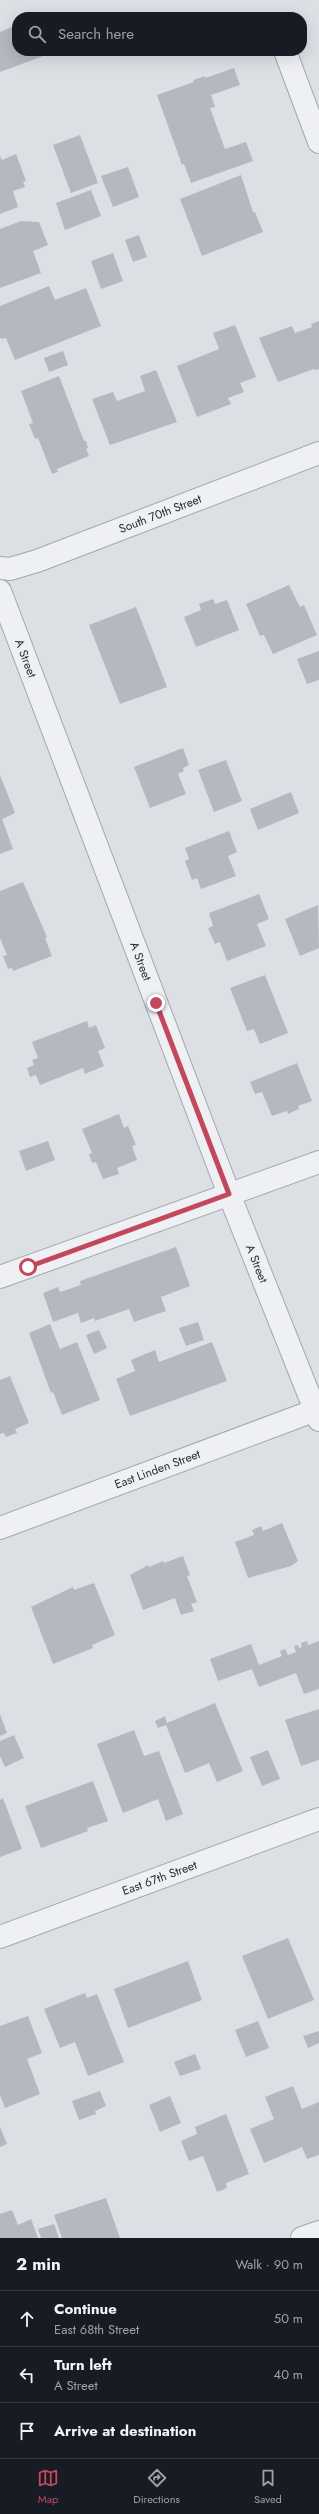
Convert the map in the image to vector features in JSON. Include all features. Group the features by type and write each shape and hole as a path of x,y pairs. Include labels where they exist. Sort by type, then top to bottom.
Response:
{"street":[{"path":"287,56 319,142"},
{"name":"South 70th Street","path":"0,568 10,569 37,562 319,453"},
{"name":"A Street","path":"0,591 229,1194 317,1415"},
{"path":"0,1277 319,1162"},
{"name":"East Linden Street","path":"0,1528 317,1415"},
{"name":"East 67th Street","path":"0,1937 319,1819"},
{"path":"302,2238 319,2232"}],"building":[{"path":"12,27 12,56 43,56 0,72 0,32"},
{"path":"234,68 240,85 211,95 215,107 210,108 225,149 246,142 253,161 191,183 184,164 182,165 157,95 194,82 193,80 205,76 205,78"},
{"path":"80,135 98,183 71,193 53,145"},
{"path":"16,154 26,181 23,182 25,187 13,191 18,207 0,214 0,156 2,160"},
{"path":"128,167 139,197 113,207 101,176"},
{"path":"241,175 253,212 255,212 263,232 202,256 180,199"},
{"path":"91,190 101,216 65,230 56,203"},
{"path":"21,221 39,222 48,245 33,251 41,273 0,288 0,229"},
{"path":"139,235 147,257 133,262 125,240"},
{"path":"113,253 123,281 101,289 91,261"},
{"path":"49,286 55,300 86,288 101,326 15,360 6,338 1,339 0,337 0,306"},
{"path":"319,321 319,369 314,369 278,382 259,338 292,326 295,333 312,327 311,324"},
{"path":"235,325 256,377 240,383 244,392 228,398 231,404 197,417 177,366 219,349 213,333"},
{"path":"63,351 68,365 49,372 44,358"},
{"path":"156,370 177,422 110,445 92,399 113,392 117,401 145,391 140,376"},
{"path":"59,376 84,441 86,441 88,448 86,449 89,456 57,469 58,472 52,474 38,438 35,439 29,424 33,423 21,391"},
{"path":"289,585 300,607 304,605 317,635 273,654 264,635 260,636 246,604"},
{"path":"213,599 215,604 227,600 239,630 196,647 184,617 201,610 199,604"},
{"path":"136,607 167,687 120,704 89,625"},
{"path":"319,651 319,680 307,684 297,659"},
{"path":"183,748 189,765 183,768 184,771 178,774 186,794 150,808 134,767"},
{"path":"226,760 242,801 214,812 198,770"},
{"path":"0,775 15,813 2,819 13,849 0,854"},
{"path":"291,792 299,813 258,830 250,809"},
{"path":"229,831 237,852 228,856 236,876 201,889 197,878 192,880 185,861 189,859 185,848"},
{"path":"23,882 47,937 45,938 52,956 13,971 12,968 8,969 3,956 7,955 0,938 0,891"},
{"path":"259,894 269,919 257,924 266,946 227,961 220,942 215,944 208,928 213,926 209,913"},
{"path":"318,905 319,948 300,956 285,919"},
{"path":"265,975 288,1033 260,1044 254,1029 247,1031 230,988"},
{"path":"87,1021 89,1028 96,1025 105,1048 98,1051 104,1066 85,1074 83,1068 40,1085 36,1075 30,1077 27,1068 34,1065 32,1060 38,1058 32,1042"},
{"path":"297,1063 312,1101 298,1106 299,1109 288,1114 287,1111 272,1116 262,1092 255,1094 250,1082"},
{"path":"119,1114 124,1128 128,1126 136,1145 132,1146 137,1160 117,1168 119,1174 103,1179 96,1162 92,1163 89,1154 92,1153 82,1129"},
{"path":"48,1141 55,1160 26,1171 19,1151"},
{"path":"176,1247 190,1286 161,1297 166,1311 134,1322 129,1309 95,1321 94,1318 81,1323 78,1313 53,1322 43,1293 58,1287 60,1292 81,1285 80,1281"},
{"path":"198,1322 204,1340 186,1346 179,1328"},
{"path":"50,1324 60,1349 77,1342 100,1400 62,1415 53,1392 51,1393 29,1333"},
{"path":"99,1330 107,1348 94,1354 86,1335"},
{"path":"212,1342 227,1381 130,1416 116,1379 135,1371 131,1360 155,1350 159,1362"},
{"path":"10,1376 29,1423 15,1429 17,1433 6,1437 4,1433 0,1434 0,1380"},
{"path":"282,1523 298,1561 291,1566 248,1578 235,1542 254,1535 252,1530 261,1526 263,1531"},
{"path":"183,1556 190,1575 187,1576 197,1602 191,1604 194,1611 181,1615 175,1598 143,1610 130,1575 148,1565 149,1567 163,1561 164,1563"},
{"path":"94,1583 115,1635 92,1645 93,1648 53,1664 31,1607 73,1587 74,1590"},
{"path":"307,1641 308,1645 319,1641 319,1689 304,1694 296,1673 259,1687 252,1669 218,1681 210,1659 251,1644 259,1665 282,1656 280,1651 285,1649 288,1655 296,1652 294,1646 298,1645 299,1648 302,1647 301,1643"},
{"path":"215,1703 243,1771 217,1782 209,1763 185,1773 166,1725 158,1728 155,1721 165,1716 167,1723"},
{"path":"319,1709 319,1760 301,1766 285,1720"},
{"path":"0,1714 7,1733 0,1736"},
{"path":"134,1730 144,1756 159,1751 183,1814 166,1821 158,1799 123,1813 97,1744"},
{"path":"14,1735 24,1758 5,1767 0,1756 0,1741"},
{"path":"268,1750 280,1779 262,1786 250,1757"},
{"path":"93,1781 108,1821 87,1828 88,1831 41,1848 25,1806"},
{"path":"3,1798 22,1849 0,1857 0,1800"},
{"path":"288,1938 314,2000 268,2019 242,1956"},
{"path":"188,1961 202,2000 128,2028 114,1989"},
{"path":"85,1993 87,1998 97,1994 124,2062 88,2076 75,2042 60,2048 44,2009"},
{"path":"28,2016 42,2053 27,2059 40,2094 5,2108 0,2095 0,2026"},
{"path":"258,2021 269,2048 246,2057 235,2030"},
{"path":"319,2031 319,2043 308,2048 303,2036"},
{"path":"195,2054 201,2069 180,2076 174,2062"},
{"path":"293,2086 302,2109 319,2102 319,2155 307,2159 302,2147 264,2163 250,2129 274,2119 265,2097"},
{"path":"100,2091 106,2106 95,2111 96,2114 79,2120 72,2101"},
{"path":"170,2096 181,2123 160,2132 149,2105"},
{"path":"226,2114 249,2174 226,2183 227,2188 217,2192 203,2156 189,2161 181,2141 197,2134 195,2127"},
{"path":"0,2127 7,2144 0,2147"},
{"path":"106,2198 120,2238 62,2238 54,2215"},
{"path":"12,2210 18,2225 31,2219 38,2238 0,2238 0,2214"},
{"path":"54,2224 59,2238 41,2238 38,2229"}],"route":[{"path":"28,1267 229,1194 156,1003"}]}
